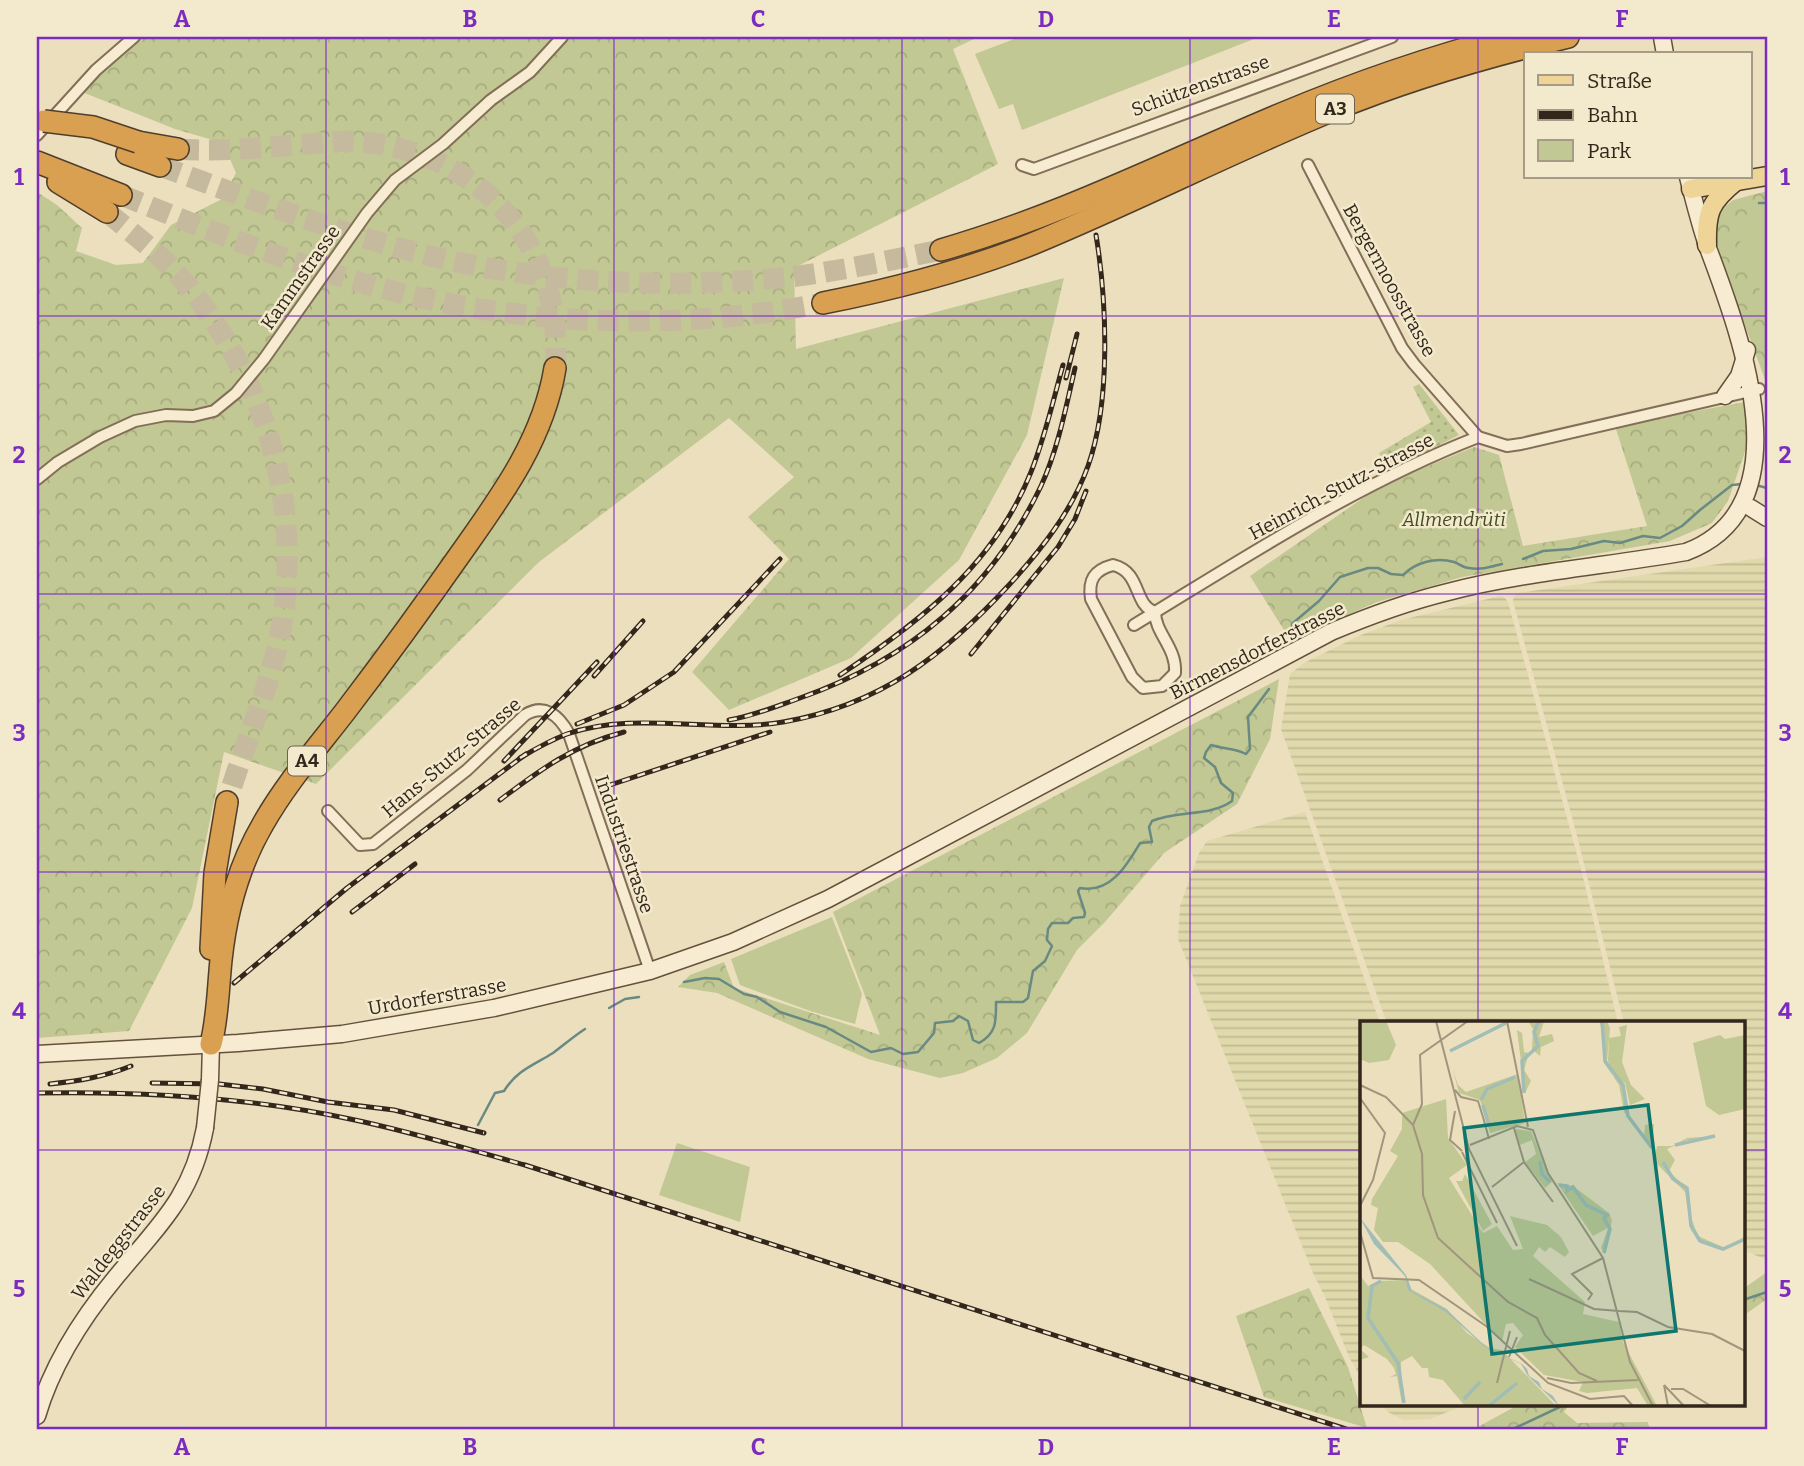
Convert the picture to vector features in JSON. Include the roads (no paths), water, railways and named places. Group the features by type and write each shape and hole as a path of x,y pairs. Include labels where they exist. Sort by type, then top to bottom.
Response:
{"highway":[{"name":"A3","path":"941,250 1013,228 1073,205 1353,86 1429,59 1507,37"},
{"name":"A3","path":"823,303 905,285 978,264 1066,230 1336,109 1446,69 1568,37"},
{"path":"39,125 132,148 178,149"},
{"path":"132,148 160,166"},
{"path":"37,162 86,189 107,212"},
{"path":"37,171 86,189 121,195"},
{"name":"A4","path":"211,1044 218,1017 221,959 227,923 240,873 251,845 284,793 410,626 508,485 538,430 550,395 555,368"},
{"path":"211,1044 206,1016 215,873 228,802"}],"main road":[{"path":"1767,176 1736,181 1689,183 1707,245 1759,389 1767,446 1763,475 1754,503 1767,517"},
{"path":"1707,245 1706,223 1709,211 1719,194 1736,181"},
{"path":"1725,396 1739,376 1747,350"},
{"name":"Birmensdorferstrasse","path":"828,899 1342,628 1400,605 1450,591 1686,552 1718,539 1754,503"},
{"name":"Urdorferstrasse","path":"37,1054 342,1034 412,1024 519,1003 650,971 733,942 828,899"},
{"name":"Waldeggstrasse","path":"37,1416 59,1361 82,1323 115,1278 177,1204 188,1185 201,1151 205,1128 211,1044"}],"street":[{"path":"39,125 134,37"},
{"name":"Kammstrasse","path":"37,479 58,462 100,437 135,421 166,415 193,416 214,411 236,393 264,359 366,213 395,180 443,144 491,100 530,72 562,37"},
{"name":"Schützenstrasse","path":"1022,165 1034,169 1392,37"},
{"name":"Bergermoosstrasse","path":"1308,165 1402,348 1413,365 1478,437"},
{"path":"1478,437 1507,446 1521,444 1759,389"},
{"name":"Heinrich-Stutz-Strasse","path":"1134,625 1326,508 1380,480 1478,437"},
{"path":"1113,565 1127,571 1145,606 1155,612 1156,621 1176,663 1175,673 1162,686 1143,688 1132,677 1091,599 1090,586 1097,570 1113,565"},
{"name":"Hans-Stutz-Strasse","path":"328,811 360,845 369,846 467,770 534,709 551,712 566,729"},
{"name":"Industriestrasse","path":"566,729 650,971"}],"waterway":[{"path":"1759,203 1767,203"},
{"path":"1523,559 1543,551 1571,549 1604,541 1620,543 1643,536 1660,538 1682,526 1732,485 1742,484"},
{"path":"1752,484 1767,488"},
{"path":"1290,631 1293,623 1319,601 1340,577 1368,568 1403,575 1414,567 1433,560 1454,562 1473,569 1502,564"},
{"path":"684,982 705,978 719,979 744,994 757,997 780,1012 826,1027 871,1052 891,1048 903,1054 918,1052 934,1033 935,1023 953,1021 959,1016 968,1021 973,1040 979,1043 992,1031 996,1002 1023,1002 1028,998 1033,971 1045,961 1052,946 1047,940 1048,929 1052,923 1068,923 1073,918 1084,917 1078,891 1080,888 1100,887 1116,876 1140,843 1152,842 1149,827 1152,821 1214,809 1232,801 1233,793 1221,783 1215,767 1204,758 1211,745 1246,754 1250,749 1248,717 1269,689"},
{"path":"609,1008 625,999 639,997"},
{"path":"478,1125 495,1093 504,1091 520,1073 585,1029"},
{"path":"1744,1300 1767,1292"},
{"path":"1513,1429 1562,1406"}],"tunnel":[{"path":"178,149 236,149 348,141 393,147 435,160 471,181 503,209 527,242 545,280 554,322 555,368"},
{"path":"160,166 300,217 385,244 434,257 535,275 637,283 739,281 828,272 941,250"},
{"path":"121,195 338,276 425,299 482,309 538,316 653,321 767,312 823,303"},
{"path":"107,212 174,270 209,315 253,392 279,476 287,564 284,609 267,683 227,802"}],"railway":[{"path":"520,758 561,736 593,727 647,723 756,725 818,714 880,690 935,655 960,634 1009,585 1044,544 1073,499 1088,466 1104,382 1103,290 1096,235"},
{"path":"1066,378 1077,334"},
{"path":"840,675 926,612 976,563 997,535 1031,472 1063,365"},
{"path":"729,720 800,698 877,663 911,642 943,617 971,589 1021,524 1041,486 1057,443 1075,368"},
{"path":"971,654 1058,547 1075,519 1086,491"},
{"path":"577,724 624,705 674,672 780,559"},
{"path":"594,676 643,621"},
{"path":"504,761 597,662"},
{"path":"500,800 559,759 589,744 624,732"},
{"path":"607,786 770,732"},
{"path":"234,983 347,888 526,754"},
{"path":"352,912 415,864"},
{"path":"50,1084 91,1078 131,1066"},
{"path":"152,1083 219,1084 263,1089 328,1102 394,1110 484,1133"},
{"path":"37,1093 155,1095 272,1105 416,1135 525,1165 1346,1429"}],"park label":[{"name":"Allmendrüti","path":"1454,519"}]}
